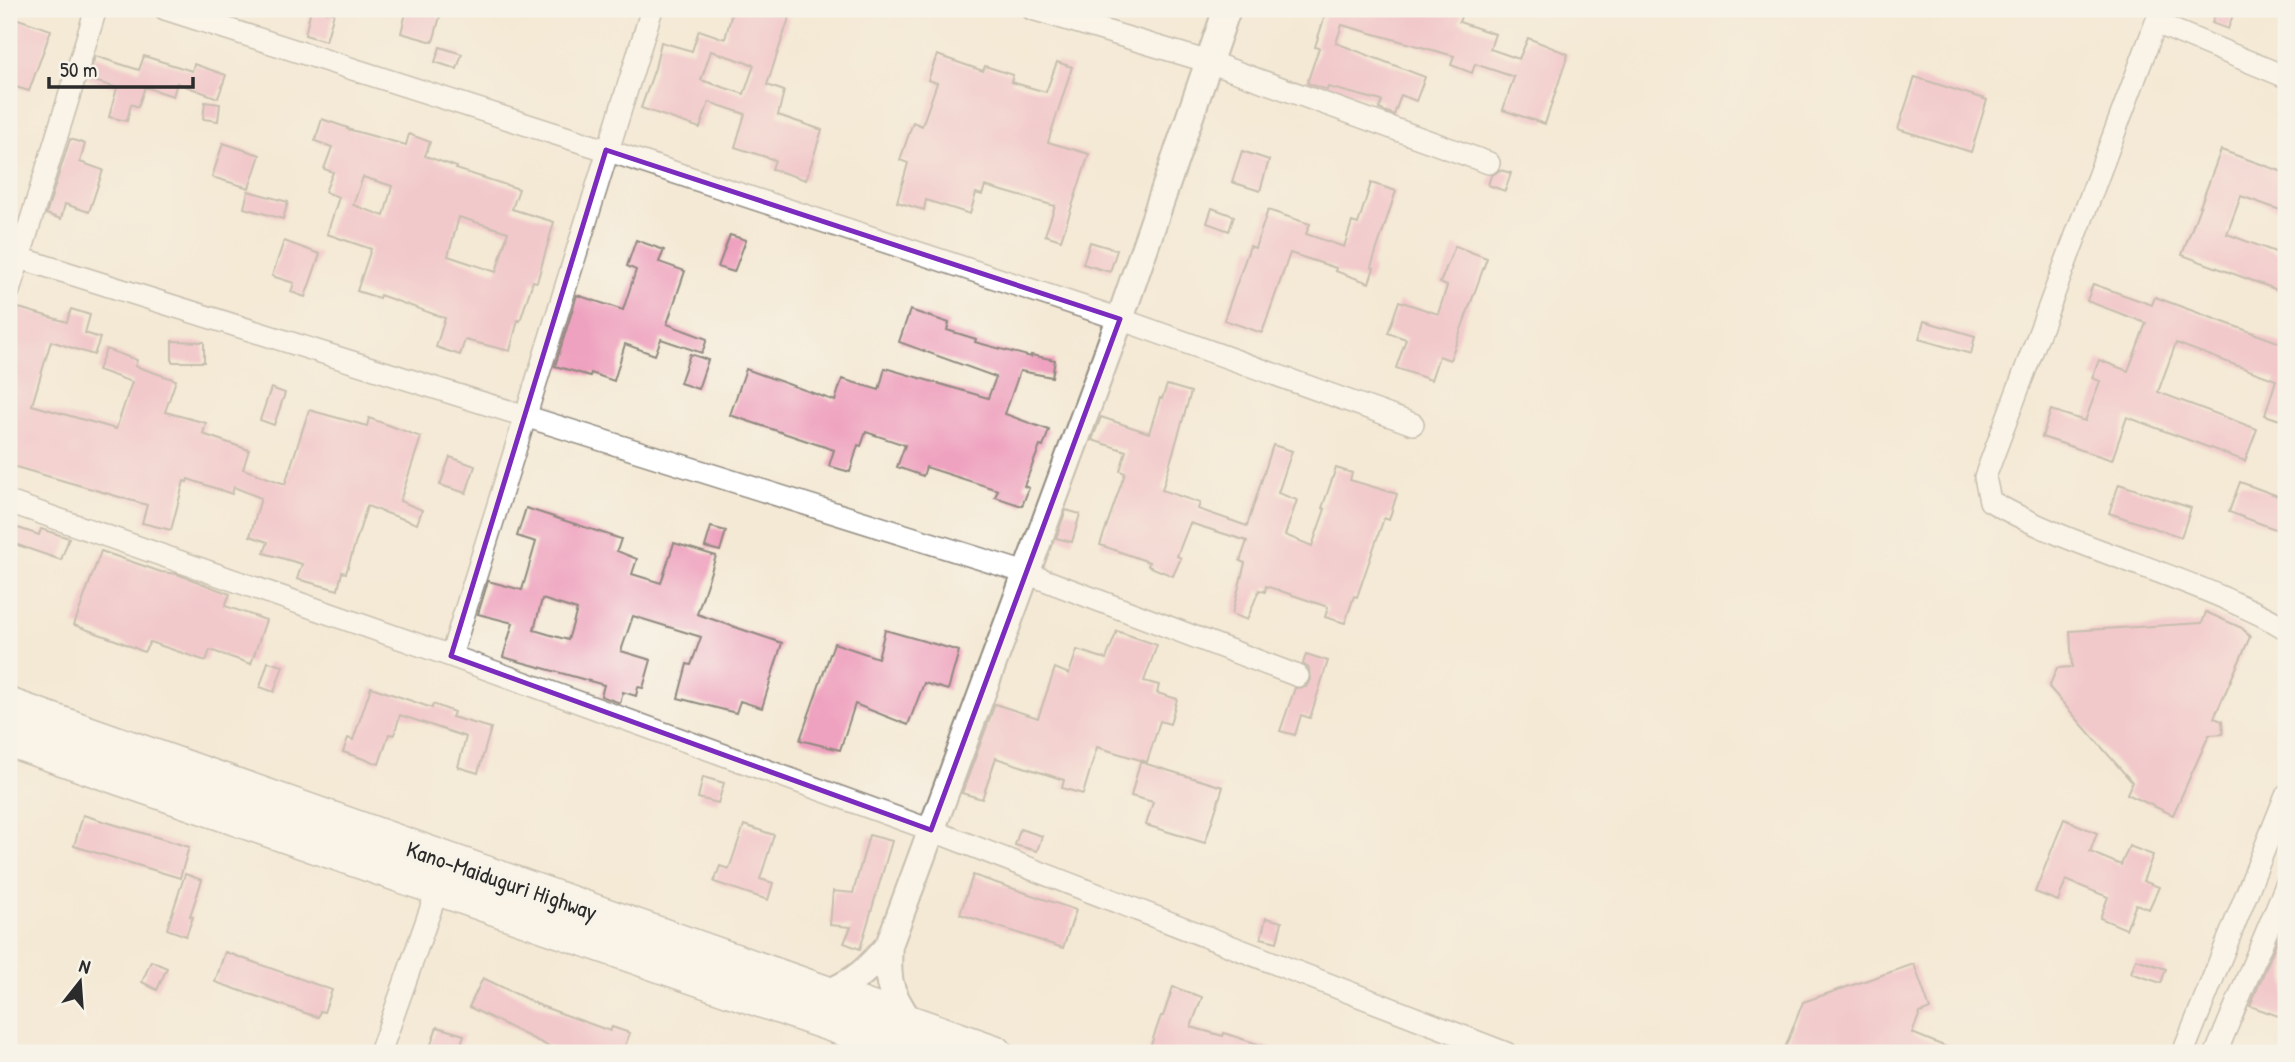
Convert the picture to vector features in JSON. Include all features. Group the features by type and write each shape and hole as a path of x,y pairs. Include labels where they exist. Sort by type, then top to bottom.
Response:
{"highway":[{"name":"Kano-Maiduguri Highway","path":"9,706 443,874 913,1039 995,1053"},
{"name":"Kano-Maiduguri Highway","path":"9,739 825,994 913,1039"}],"street":[{"path":"9,291 96,9"},
{"path":"165,9 1120,319 1413,424"},
{"path":"451,656 652,9"},
{"path":"1032,9 1209,62 1489,163"},
{"path":"913,1039 895,1000 887,974 889,945 1120,319 1227,9"},
{"path":"2281,624 2183,580 2018,517 1990,501 1985,477 2159,16 2286,77"},
{"path":"20,258 1026,573 1298,676"},
{"path":"9,502 451,656 931,830 1506,1053"},
{"path":"2183,1053 2286,795"},
{"path":"380,1053 443,874"},
{"path":"2216,1053 2286,886"},
{"path":"825,994 849,985 866,971 889,945"}],"highlighted area":[{"path":"606,150 1120,319 931,830 451,656"}],"building":[{"path":"311,9 334,13 326,41 305,35"},
{"path":"407,9 442,9 433,42 401,33"},
{"path":"733,9 770,9 769,12 789,18 767,85 784,91 778,115 822,130 806,180 772,169 775,160 735,147 745,114 709,102 700,128 641,108 661,42 692,51 699,30 725,39","holes":["711,51 754,65 744,94 701,80"]},
{"path":"1327,9 1444,9 1462,14 1459,22 1495,34 1490,49 1519,59 1528,38 1568,54 1545,124 1503,110 1514,77 1475,64 1472,73 1451,65 1454,56 1342,25 1336,43 1425,77 1416,101 1401,95 1394,115 1379,109 1382,101 1328,87 1327,90 1307,83 1319,48 1315,47"},
{"path":"2217,9 2235,9 2228,29 2212,23"},
{"path":"9,16 51,30 29,91 9,85"},
{"path":"440,47 462,54 457,69 435,62"},
{"path":"937,55 983,71 985,66 1013,75 1011,82 1046,92 1057,62 1072,67 1048,142 1089,154 1061,240 1045,235 1055,206 985,186 982,195 976,193 970,214 926,200 924,210 897,202 908,163 900,160 913,122 922,126 937,83 928,80"},
{"path":"95,56 139,70 144,56 192,71 194,64 226,75 218,98 177,83 173,96 145,87 138,107 131,104 127,121 109,117 117,88 88,79"},
{"path":"1915,77 1987,100 1971,152 1898,129"},
{"path":"205,102 220,104 218,121 203,119"},
{"path":"322,119 347,129 406,145 409,134 430,142 425,156 519,189 512,209 554,222 537,282 533,281 510,351 465,340 460,355 436,347 445,318 380,295 379,298 357,291 371,249 327,234 339,197 325,192 333,172 324,169 332,147 315,141","holes":["363,177 392,186 384,216 353,205","459,217 508,232 496,272 448,256"]},
{"path":"70,139 85,144 80,162 103,170 89,212 65,204 61,219 46,214"},
{"path":"223,143 260,155 249,188 212,177"},
{"path":"2221,150 2286,173 2286,212 2241,196 2227,234 2286,256 2286,293 2182,255"},
{"path":"1242,151 1269,160 1260,191 1232,182"},
{"path":"1500,170 1511,173 1505,191 1488,185 1491,176"},
{"path":"1371,183 1396,191 1371,267 1374,268 1369,283 1335,271 1336,268 1290,253 1262,333 1224,320 1250,246 1255,248 1268,210 1310,224 1306,234 1344,247 1352,222 1358,224"},
{"path":"248,191 288,202 283,219 244,208"},
{"path":"1212,208 1234,216 1229,231 1207,223"},
{"path":"730,235 746,240 734,272 718,267"},
{"path":"636,240 664,250 659,262 685,271 667,324 707,339 702,353 661,339 655,355 625,344 614,381 555,366 577,295 623,310 636,270 627,266"},
{"path":"284,241 320,254 305,297 291,292 294,283 272,276"},
{"path":"1090,242 1117,250 1110,272 1083,264"},
{"path":"1455,246 1487,258 1450,360 1439,356 1431,380 1396,368 1406,339 1388,333 1399,301 1438,314 1447,286 1440,283"},
{"path":"2093,284 2152,305 2155,297 2286,345 2286,422 2265,415 2276,380 2176,343 2158,392 2257,429 2245,461 2127,417 2112,460 2042,437 2051,410 2085,421 2100,381 2092,378 2099,360 2128,371 2146,323 2087,301"},
{"path":"19,308 67,322 71,309 90,315 85,333 100,338 94,355 51,341 32,405 116,429 132,382 98,370 106,349 137,360 135,366 176,380 165,412 206,423 203,434 249,450 243,469 285,484 309,410 367,426 369,418 421,437 400,501 422,510 417,524 367,506 338,590 297,579 302,564 264,553 268,542 250,536 261,498 234,487 232,494 188,479 187,482 184,481 171,530 142,523 147,505 9,465 9,342"},
{"path":"910,310 949,323 947,330 976,339 975,342 1031,357 1055,360 1052,377 1020,371 1005,414 1049,430 1024,486 1029,488 1022,506 995,497 998,490 926,467 923,476 897,467 905,445 866,432 861,446 858,445 850,472 829,466 834,450 730,415 746,369 835,401 842,379 879,390 885,368 988,398 996,377 899,342"},
{"path":"1924,321 1975,336 1971,354 1919,339"},
{"path":"172,341 204,342 204,362 172,362"},
{"path":"690,354 708,360 698,389 680,383"},
{"path":"1167,385 1191,392 1162,490 1200,503 1198,509 1247,526 1273,445 1292,451 1278,493 1297,500 1285,535 1312,546 1336,468 1352,473 1350,480 1397,494 1389,520 1384,518 1357,597 1354,596 1345,623 1325,617 1328,607 1266,586 1265,592 1259,590 1247,620 1232,614 1245,563 1240,561 1247,541 1190,523 1177,556 1181,558 1173,576 1148,566 1149,562 1100,545 1125,473 1120,471 1126,451 1092,440 1101,417 1149,433"},
{"path":"271,388 285,393 274,425 260,420"},
{"path":"450,457 475,466 466,493 440,485"},
{"path":"2240,482 2286,499 2286,533 2229,512"},
{"path":"2119,484 2191,508 2181,537 2109,513"},
{"path":"526,508 621,539 617,551 637,559 632,574 661,583 674,543 716,556 697,614 782,643 762,708 740,701 736,713 678,698 687,664 691,665 701,637 633,616 621,651 651,660 643,688 638,687 636,696 623,692 620,703 601,696 604,685 503,657 513,623 478,614 488,581 522,590 536,542 517,536","holes":["542,599 577,610 568,640 534,630"]},
{"path":"1066,510 1080,514 1072,542 1056,538"},
{"path":"9,525 39,535 41,529 69,538 61,560 9,542"},
{"path":"711,527 726,531 720,551 705,547"},
{"path":"101,551 161,572 177,574 230,594 225,606 266,620 251,664 210,650 206,661 150,642 144,652 74,625"},
{"path":"2206,612 2242,628 2250,637 2214,718 2222,721 2223,734 2209,735 2173,815 2127,794 2132,782 2049,687 2057,668 2072,667 2070,631 2202,623"},
{"path":"885,630 959,651 948,690 924,683 908,725 855,704 840,750 800,740 834,643 878,658"},
{"path":"1117,631 1157,645 1144,681 1159,685 1157,693 1177,699 1170,724 1160,721 1147,762 1097,747 1083,794 1062,788 1064,780 996,758 982,799 962,793 995,704 1038,718 1055,668 1069,674 1077,650 1106,659"},
{"path":"1306,654 1328,661 1310,718 1301,715 1295,735 1280,731 1295,688 1306,687 1310,680 1309,668 1303,664"},
{"path":"268,662 283,666 274,692 260,687"},
{"path":"371,687 432,708 433,704 454,712 452,717 491,728 478,773 458,767 466,737 400,715 394,735 389,734 379,764 343,752 348,738 353,740"},
{"path":"1140,762 1223,787 1205,843 1146,825 1153,802 1131,796"},
{"path":"703,777 724,783 718,803 698,798"},
{"path":"83,815 189,847 180,878 74,846"},
{"path":"2064,819 2097,833 2090,852 2121,865 2129,846 2153,855 2143,881 2159,887 2149,909 2136,904 2126,929 2100,918 2108,897 2066,880 2058,901 2035,892"},
{"path":"744,825 774,835 760,879 773,883 768,900 714,882 720,866 729,869"},
{"path":"1020,829 1042,836 1037,851 1015,845"},
{"path":"869,835 892,841 860,949 844,943 851,927 830,925 833,891 853,893"},
{"path":"185,874 202,880 186,936 167,929"},
{"path":"973,875 1076,910 1063,948 960,914"},
{"path":"1266,918 1282,922 1277,942 1261,938"},
{"path":"2286,919 2286,1002 2281,1017 2250,1006"},
{"path":"225,952 332,990 324,1012 320,1011 318,1017 314,1016 215,982"},
{"path":"2136,959 2166,969 2161,983 2131,973"},
{"path":"151,961 167,968 157,990 142,982"},
{"path":"1914,964 1930,1009 1920,1013 1912,1033 1961,1053 1783,1053 1803,1002"},
{"path":"483,978 541,1006 610,1031 612,1027 630,1033 622,1053 562,1053 469,1007"},
{"path":"1173,987 1202,997 1191,1027 1223,1036 1224,1033 1276,1050 1276,1053 1148,1053"},
{"path":"437,1027 464,1035 458,1053 428,1053"}]}
